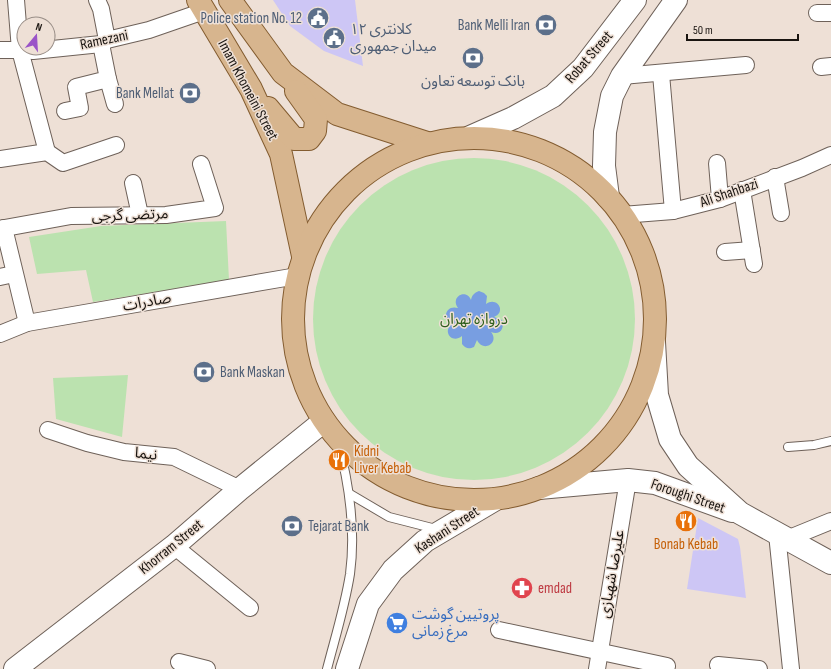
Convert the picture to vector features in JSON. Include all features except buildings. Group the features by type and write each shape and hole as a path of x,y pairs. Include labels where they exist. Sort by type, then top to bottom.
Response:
{"main road":[{"name":"Imam Khomeini Street","path":"230,0 283,73 337,114 427,143"},
{"name":"Robat Street","path":"470,137 513,118 553,96 583,68 636,0"},
{"path":"608,197 604,166 605,132 612,96 622,76 676,0"},
{"name":"Imam Khomeini Street","path":"201,6 251,90 281,154 303,256"},
{"path":"251,90 294,139 309,139 315,130 316,119 283,73"},
{"path":"470,137 492,138 514,142 548,154 575,168 608,197 634,234 644,254 650,276 655,312 654,342 648,370 642,388 626,419 596,453 579,467 539,488 518,495 496,499 473,500 429,494 408,488 388,479 353,454 324,421 313,403 297,362 293,341 292,319 293,298 297,276 303,256 323,217 351,184 387,159 406,150 427,143 470,137"},
{"name":"Foroughi Street","path":"654,342 657,395 670,439 688,466 740,514"},
{"name":"Khorram Street","path":"15,669 174,546 240,489 324,421"},
{"path":"674,489 676,477 686,470 692,469"},
{"name":"Foroughi Street","path":"539,488 628,480 655,483 740,514 831,563"},
{"name":"Kashani Street","path":"347,669 368,604 393,570 425,541 496,499"}],"street":[{"path":"16,0 17,16"},
{"path":"97,0 100,9 108,79 115,104"},
{"name":"Ramezani","path":"56,48 104,42 149,30 201,6"},
{"name":"Ramezani","path":"0,50 16,50"},
{"path":"22,56 47,152 63,163 116,145"},
{"path":"622,76 661,74 746,65"},
{"path":"661,74 673,210"},
{"path":"65,110 80,108 76,87 108,79"},
{"path":"0,159 47,152"},
{"name":"Ali Shahbazi","path":"622,215 673,210 720,198 802,168 831,155"},
{"path":"717,163 720,198"},
{"name":"مرتضی گرجی","path":"2,229 71,216 166,215 216,208 200,164"},
{"path":"775,177 782,213"},
{"path":"133,183 140,215"},
{"path":"725,252 753,257 742,190"},
{"path":"2,229 7,276 27,323"},
{"name":"صادرات","path":"0,334 27,323 297,276"},
{"name":"نیما","path":"48,430 87,443 124,452 174,457 240,489"},
{"name":"علیرضا شهبازی","path":"597,669 628,480"},
{"path":"791,669 782,536 831,521"},
{"path":"174,546 250,608"},
{"path":"499,630 667,666"},
{"path":"179,662 207,669"},
{"path":"718,665 759,669"}],"lane":[{"path":"327,669 350,574 352,542 350,494 338,438"},
{"path":"788,447 814,445 831,441"},
{"path":"350,494 389,517 442,531"}],"green space":[{"name":"دروازه تهران","path":"458,158 490,158 521,165 550,177 576,194 599,217 608,229 623,257 635,303 635,335 623,381 608,409 599,421 576,444 550,461 521,473 490,480 458,480 427,473 398,461 372,444 349,421 332,395 320,366 313,335 313,303 320,272 332,243 349,217 372,194 398,177 427,165"},
{"path":"226,221 229,280 93,302 86,270 37,274 29,237 101,226"},
{"path":"128,375 122,437 56,419 53,378"}],"water":[{"path":"479,291 487,296 486,304 490,302 497,303 500,312 494,317 502,320 503,326 497,333 491,332 493,340 490,345 483,346 477,340 474,347 468,348 462,344 462,336 454,339 449,335 448,329 454,323 447,319 446,313 450,308 458,308 456,300 460,295 463,294 469,296 471,300 474,294"}],"place":[{"name":"Police station No. 12","path":"318,18"},
{"name":"Bank Melli Iran","path":"546,25"},
{"name":"کلانتری ۱۲ میدان جمهوری","path":"334,38"},
{"name":"بانک توسعه تعاون","path":"473,58"},
{"name":"Bank Mellat","path":"190,93"},
{"name":"Bank Maskan","path":"204,372"},
{"name":"Kidni Liver Kebab","path":"339,460"},
{"name":"Bonab Kebab","path":"686,521"},
{"name":"Tejarat Bank","path":"292,526"},
{"name":"emdad","path":"522,588"},
{"name":"پروتیین گوشت مرغ زمانی","path":"397,623"}]}
